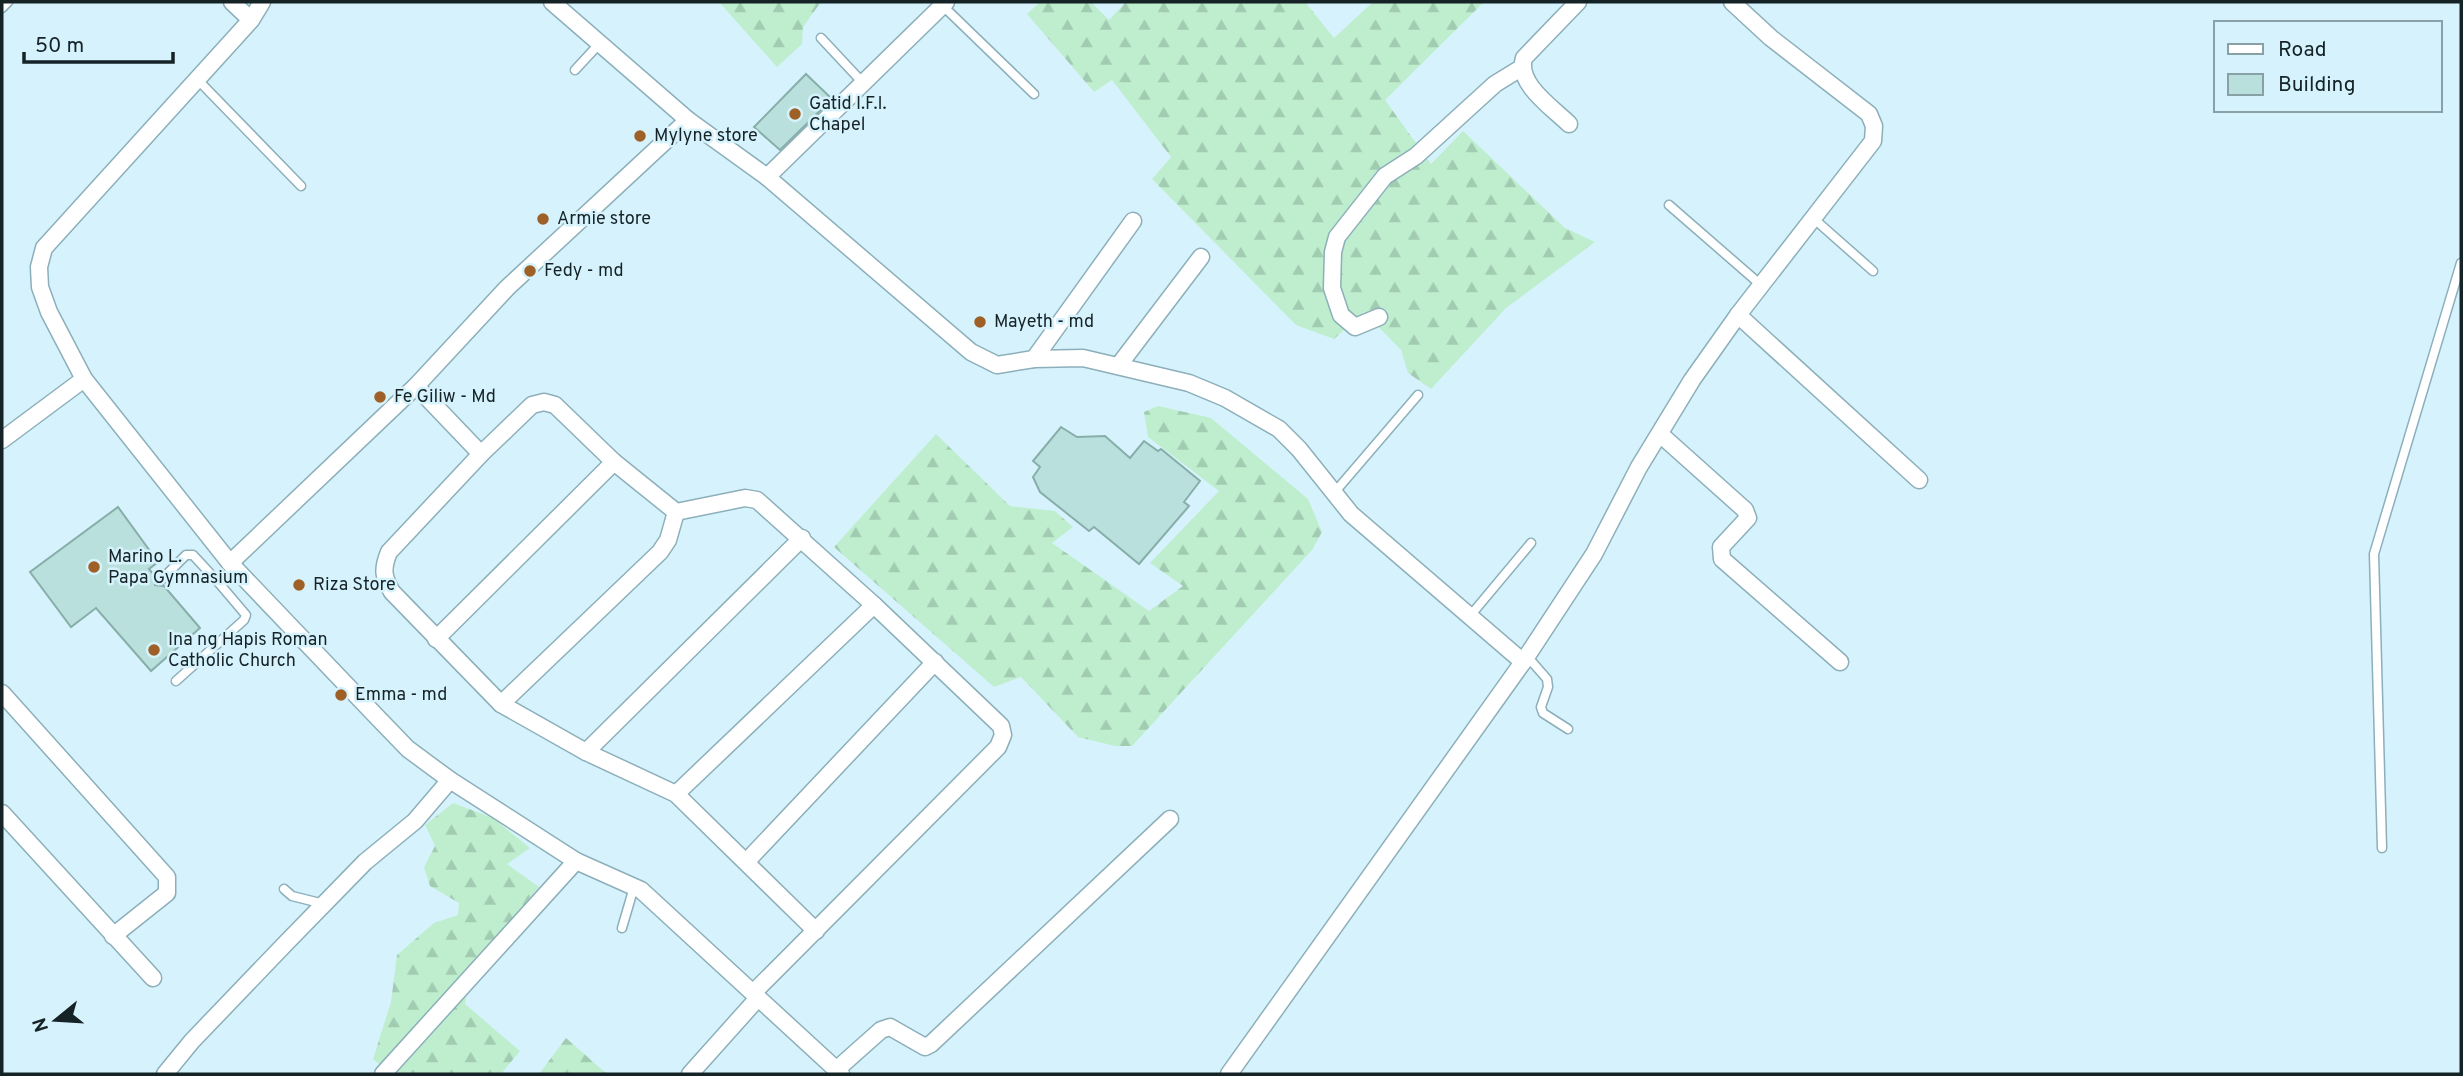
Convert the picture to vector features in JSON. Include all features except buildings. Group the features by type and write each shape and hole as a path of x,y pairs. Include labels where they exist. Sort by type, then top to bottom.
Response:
{"street":[{"path":"232,2 251,20"},
{"path":"262,2 251,20 44,248 39,267 40,287 49,312 84,379 232,565 408,749 450,780 576,861 634,887 839,1072 881,1030 890,1027 925,1047 931,1044 1170,819"},
{"path":"552,2 688,120 767,177 971,352 998,365 1034,359 1083,358 1189,383 1225,398 1279,429 1367,529 1525,659"},
{"path":"1569,124 1524,79 1521,68 1524,58 1578,2"},
{"path":"1229,1074 1525,659 1594,555 1692,380 1738,315 1874,141 1874,126 1869,114 1770,38 1732,2"},
{"path":"767,177 944,4"},
{"path":"1379,317 1355,327 1340,315 1332,288 1333,252 1337,237 1385,176 1416,156 1495,84 1521,68"},
{"path":"232,565 416,386 507,288 688,120"},
{"path":"1034,359 1133,221"},
{"path":"1119,365 1201,257"},
{"path":"1738,315 1919,480"},
{"path":"2,440 84,379"},
{"path":"416,386 481,454"},
{"path":"676,512 614,462 555,405 544,402 532,405 481,454 389,552 383,567 384,579 392,592 501,704 586,752 676,794 816,931"},
{"path":"1660,434 1745,510 1748,518 1721,547 1722,559 1840,662"},
{"path":"436,639 614,462"},
{"path":"676,512 745,498 757,500 802,538 935,662 1001,726 1003,735 998,747 816,931 690,1074"},
{"path":"501,704 660,552 668,540 676,512"},
{"path":"586,752 802,538"},
{"path":"676,794 874,605"},
{"path":"747,861 935,662"},
{"path":"2,693 167,877 167,893 113,936"},
{"path":"165,1074 192,1041 324,904 365,862 415,821 450,780"},
{"path":"2,813 153,978"},
{"path":"383,1074 576,861"}],"lane":[{"path":"2,8 8,2"},
{"path":"944,4 1034,94"},
{"path":"821,38 863,84"},
{"path":"575,70 600,43"},
{"path":"196,78 301,186"},
{"path":"1669,205 1761,285"},
{"path":"1813,218 1874,271"},
{"path":"2382,848 2374,554 2461,263"},
{"path":"1334,493 1418,394"},
{"path":"1470,616 1531,543"},
{"path":"160,581 186,555 193,555 246,615 244,620 176,681"},
{"path":"218,582 232,565"},
{"path":"1525,659 1547,679 1548,687 1541,707 1543,713 1568,729"},
{"path":"622,928 634,887"},
{"path":"284,889 292,897 324,904"}],"green space":[{"path":"719,2 821,2 803,27 802,44 777,67"},
{"path":"1040,2 1091,2 1109,20 1126,2 1305,2 1334,38 1373,2 1484,2 1385,100 1431,164 1463,131 1565,228 1595,242 1506,308 1431,389 1408,373 1401,350 1364,312 1334,339 1296,325 1152,179 1171,157 1112,80 1094,92 1027,14"},
{"path":"1158,406 1211,418 1308,499 1322,532 1312,550 1132,746 1115,746 1078,737 1021,677 994,687 834,547 936,434 1010,506 1055,511 1073,527 1052,543 1149,611 1183,586 1150,563 1219,491 1148,437 1144,412"},
{"path":"453,803 493,818 530,848 507,864 539,887 469,969 465,1004 520,1051 501,1074 391,1074 373,1059 391,1002 397,955 434,923 458,915 459,903 430,886 424,867 435,846 425,825"},
{"path":"566,1038 607,1074 539,1074"}],"place":[{"name":"Gatid I.F.I. Chapel","path":"795,114"},
{"name":"Mylyne store","path":"640,136"},
{"name":"Armie store","path":"543,219"},
{"name":"Fedy - md","path":"530,271"},
{"name":"Mayeth - md","path":"980,322"},
{"name":"Fe Giliw - Md","path":"380,397"},
{"name":"Marino L. Papa Gymnasium","path":"94,567"},
{"name":"Riza Store","path":"299,585"},
{"name":"Ina ng Hapis Roman Catholic Church","path":"154,650"},
{"name":"Emma - md","path":"341,695"}]}
